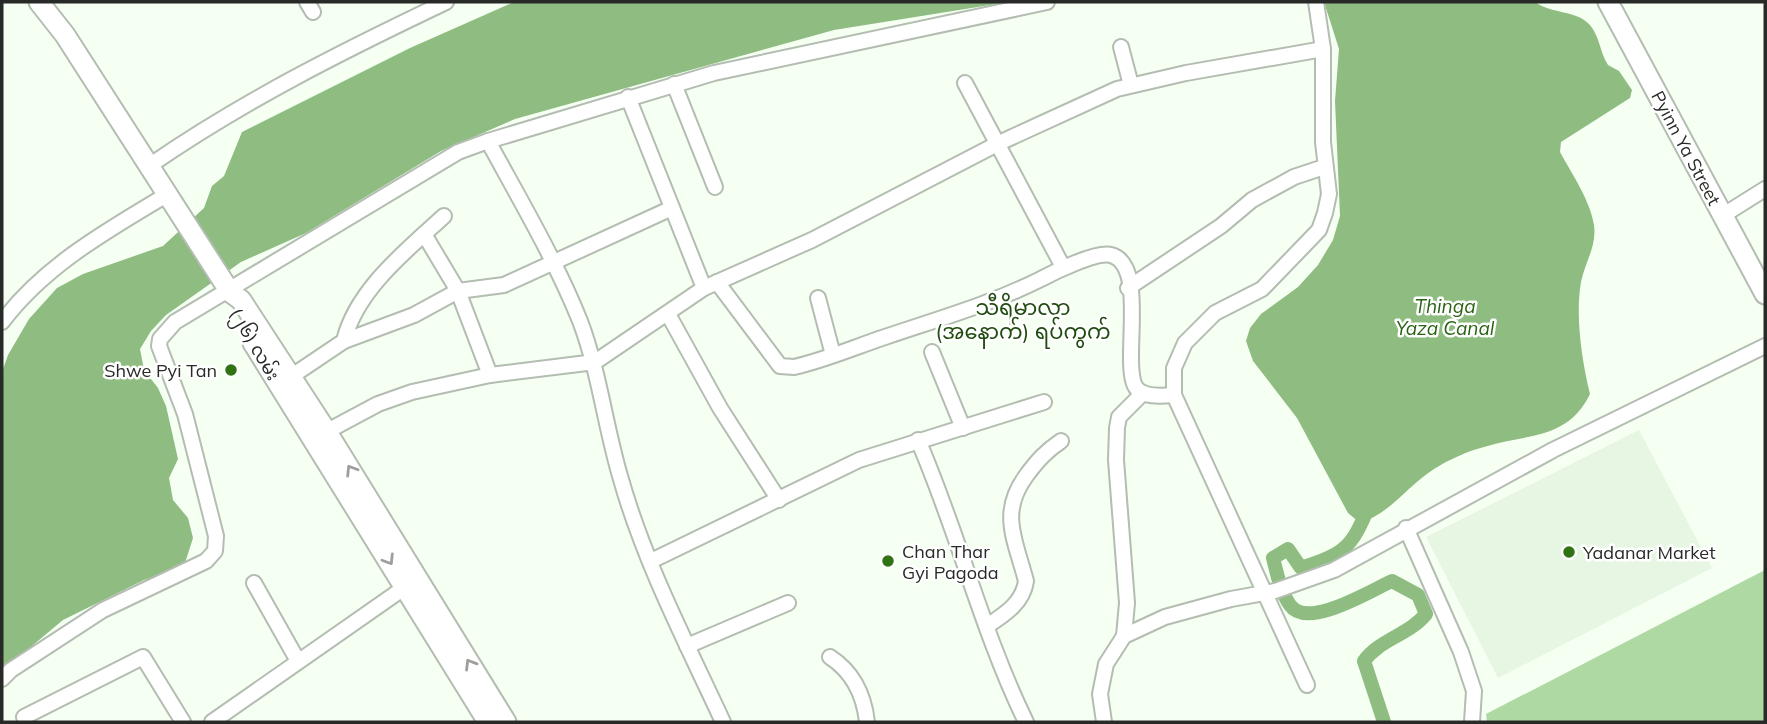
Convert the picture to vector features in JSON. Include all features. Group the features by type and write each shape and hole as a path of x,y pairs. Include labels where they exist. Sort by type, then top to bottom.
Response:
{"main road":[{"name":"(၂၆) လမ်း","path":"39,2 65,35 228,288 231,306 285,381 412,583 506,722"},
{"name":"Pyinn Ya Street","path":"1608,2 1765,294"},
{"name":"(၂၆) လမ်း","path":"412,583 488,722"}],"street":[{"path":"149,166 194,135 325,60 446,2"},
{"path":"2,679 76,626 206,561 215,551 216,536 185,414 159,346 160,339 175,322 457,152 674,84 1046,2"},
{"path":"1307,685 1271,592 1174,396 1174,368 1185,343 1198,328 1215,313 1262,289 1319,230 1329,194 1324,167 1322,49 1316,2"},
{"path":"1121,47 1131,85"},
{"path":"320,435 378,404 412,392 490,375 595,362 710,285 812,240 999,143 1131,85 1322,49"},
{"path":"965,83 1063,267"},
{"path":"674,84 715,187"},
{"path":"628,97 672,208 710,285 780,366 794,367 1003,298 1063,267 1104,254 1114,256 1125,265 1133,320 1131,371 1135,387 1143,393 1174,396"},
{"path":"488,141 554,264 595,362 620,476 651,561 723,722"},
{"path":"1128,288 1221,226 1252,200 1294,177 1324,167"},
{"path":"1723,216 1765,189"},
{"path":"2,322 19,301 76,250 173,201"},
{"path":"285,381 344,341 414,314 458,291 504,285 672,208"},
{"path":"344,341 348,325 387,270 444,216"},
{"path":"424,234 458,291 490,375"},
{"path":"818,298 833,355"},
{"path":"668,314 720,408 779,500"},
{"path":"1124,636 1165,617 1231,599 1271,592 1334,570 1406,528 1639,406 1765,346"},
{"path":"932,352 964,428"},
{"path":"1104,722 1100,694 1106,664 1124,636 1126,590 1116,460 1117,428 1119,417 1143,393"},
{"path":"651,561 859,460 1044,402"},
{"path":"918,440 941,493 987,626 1026,722"},
{"path":"987,626 1005,615 1025,589 1026,580 1012,528 1010,503 1014,492 1044,452 1061,440"},
{"path":"1406,528 1461,652 1474,691 1472,722"},
{"path":"254,583 298,661"},
{"path":"212,722 412,583"},
{"path":"687,646 788,603"},
{"path":"24,717 143,657 183,722"},
{"path":"830,657 846,667 865,707 867,722"}],"shaded area":[{"name":"Yadanar Market","path":"1639,430 1712,568 1498,678 1426,537"},
{"path":"1765,570 1765,722 1487,722 1486,714"}],"water":[{"path":"514,2 1009,2 834,30 515,119 441,151 306,233 241,262 166,315 151,331 140,349 144,370 158,388 166,406 178,459 169,478 173,500 188,518 193,538 185,563 171,573 144,580 63,620 2,671 2,372 8,355 29,319 57,288 83,274 163,246 204,208 212,186 224,176 242,132 410,48"},
{"name":"Thinga Yaza Canal","path":"1324,2 1535,2 1585,20 1596,35 1608,65 1619,71 1632,90 1630,98 1561,142 1560,152 1585,197 1594,225 1594,240 1579,295 1580,338 1590,394 1581,409 1558,428 1478,449 1445,462 1424,476 1381,513 1360,523 1348,513 1297,418 1253,361 1246,341 1250,328 1261,314 1298,287 1318,265 1333,240 1340,216 1335,101 1339,49"}],"waterway":[{"path":"1369,506 1357,531 1338,553 1301,568 1288,549 1273,558 1284,594 1298,612 1324,611 1355,600 1392,581 1418,595 1426,614 1411,627 1378,647 1364,661 1384,722"}],"place":[{"name":"Shwe Pyi Tan","path":"231,370"},
{"name":"Yadanar Market","path":"1569,552"},
{"name":"Chan Thar Gyi Pagoda","path":"888,561"}],"district":[{"name":"သီရိမာလာ (အနောက်) ရပ်ကွက်","path":"1023,319"}]}
